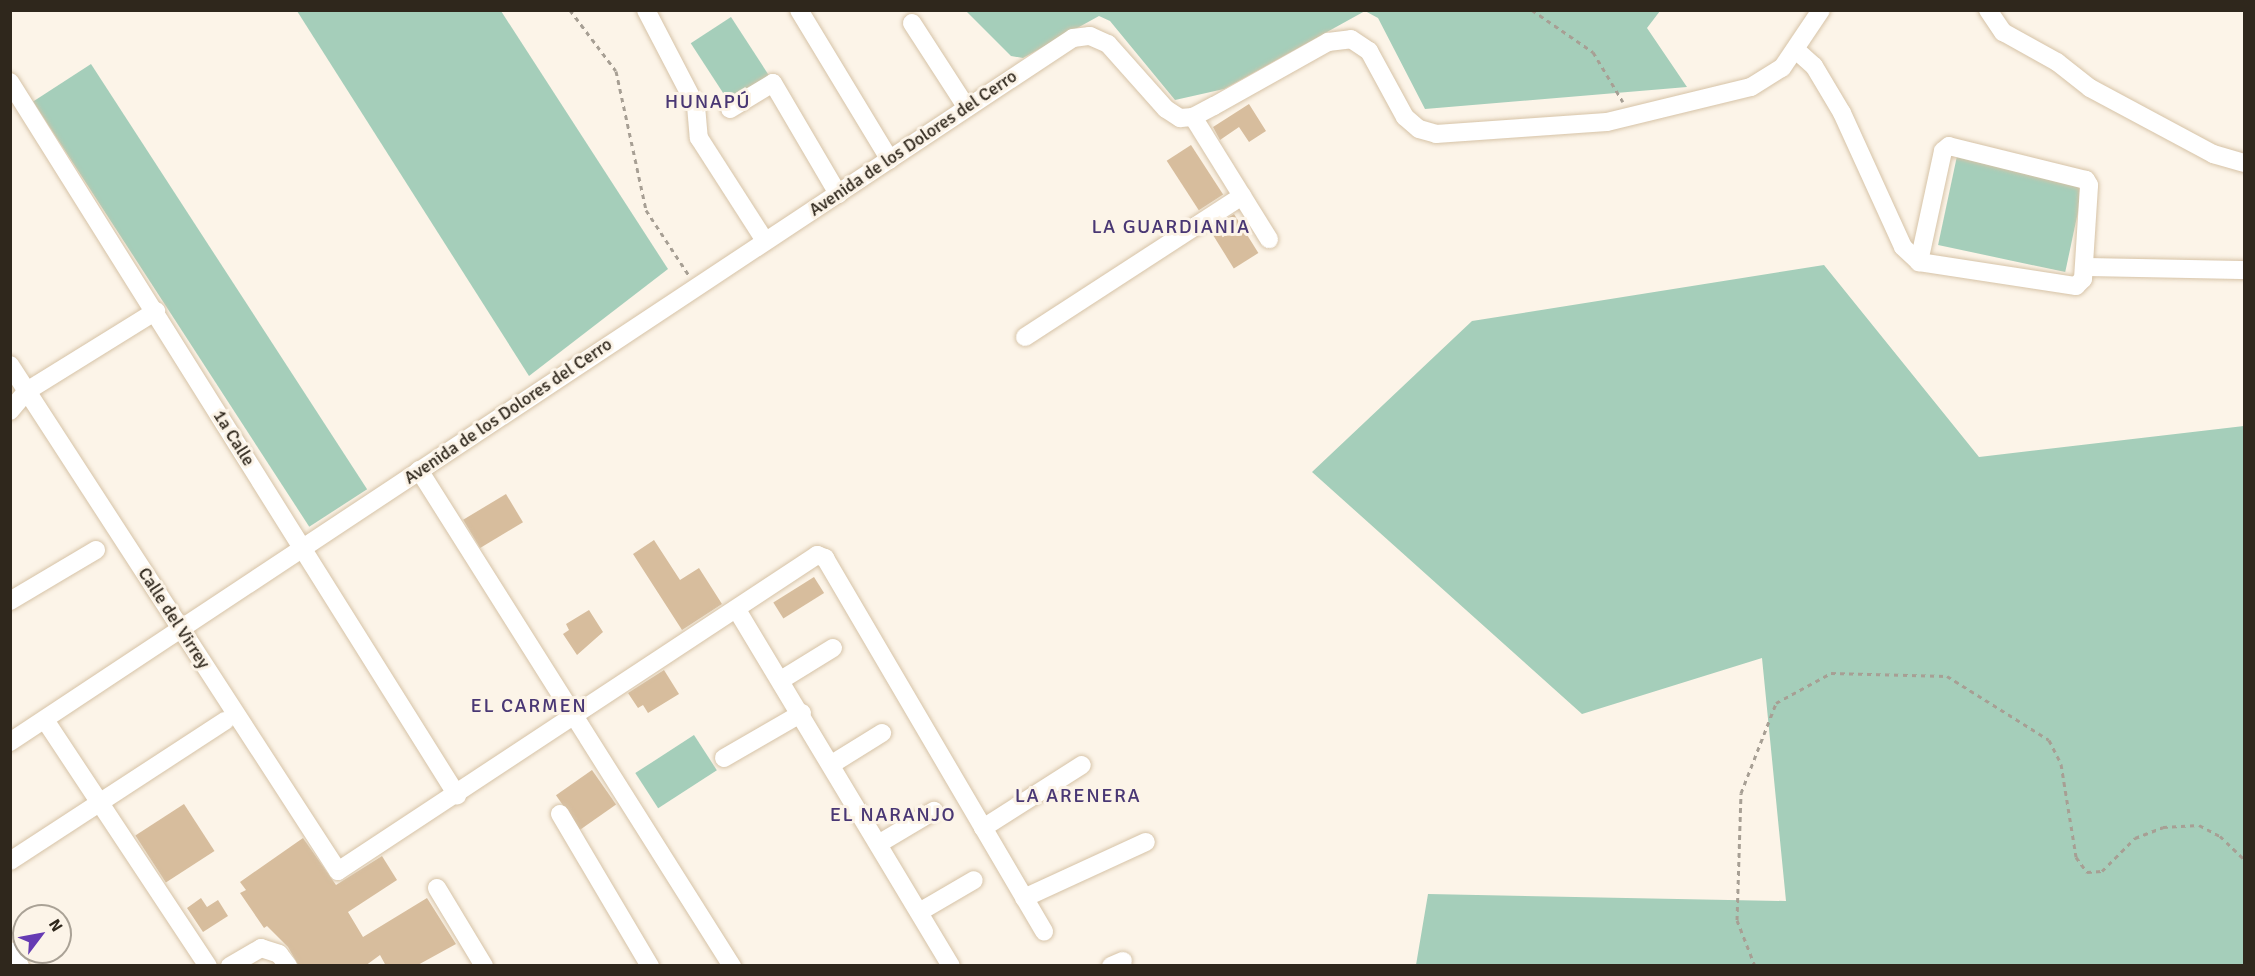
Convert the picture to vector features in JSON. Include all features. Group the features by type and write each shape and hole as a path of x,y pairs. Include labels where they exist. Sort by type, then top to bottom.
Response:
{"street":[{"path":"646,10 696,106 699,138 765,241"},
{"path":"799,10 890,160"},
{"path":"1988,10 2003,32 2057,62 2090,88 2213,154 2244,163"},
{"path":"1269,239 1192,117 1343,38 1358,41 1369,51 1405,117 1428,132 1607,122 1750,87 1782,68 1796,50 1814,14"},
{"path":"912,22 967,108"},
{"name":"Avenida de los Dolores del Cerro","path":"10,742 1066,42 1090,36 1108,44 1166,109 1180,118 1192,117"},
{"path":"1796,50 1814,66 1842,113 1903,247 1919,262 2070,287 2083,279 2090,190 2086,180 1949,146 1943,151 1919,262"},
{"name":"1a Calle","path":"10,82 156,311 457,795"},
{"path":"730,109 773,83 838,194"},
{"path":"1025,337 1242,196"},
{"path":"2084,267 2244,270"},
{"path":"10,411 27,391 156,311"},
{"name":"Calle del Virrey","path":"10,365 338,871 457,795"},
{"path":"419,470 577,715 732,966"},
{"path":"10,601 96,550"},
{"path":"457,795 737,610 810,557 825,558 1044,932"},
{"path":"737,610 802,712 921,911 951,966"},
{"path":"781,680 833,648"},
{"path":"724,758 802,712"},
{"path":"45,720 208,966"},
{"path":"10,861 225,721"},
{"path":"832,764 882,733"},
{"path":"983,828 1082,765"},
{"path":"880,843 934,811"},
{"path":"560,814 650,966"},
{"path":"1024,898 1146,842"},
{"path":"921,911 975,880"},
{"path":"437,888 484,966"},
{"path":"230,966 261,948 279,954 288,966"},
{"path":"10,951 20,966"}],"path":[{"path":"570,10 616,71 646,210 696,286"},
{"path":"1532,10 1593,52 1631,116"},
{"path":"1755,966 1737,920 1741,793 1776,702 1831,673 1947,676 2049,740 2061,764 2076,857 2087,873 2102,871 2135,838 2163,827 2199,825 2220,836 2244,859"}],"green space":[{"path":"297,11 501,11 668,269 529,376"},
{"path":"966,11 1365,11 1224,89 1175,100 1110,21 1099,16 1023,58 1011,56"},
{"path":"1365,11 1660,11 1647,28 1687,87 1425,109 1378,18"},
{"path":"731,17 770,77 730,104 691,43"},
{"path":"91,64 367,489 309,527 33,102"},
{"path":"1957,156 2084,183 2065,272 1938,245"},
{"path":"1824,265 1979,457 2244,426 2244,965 1416,965 1428,894 1786,901 1762,658 1582,714 1312,472 1472,321"},
{"path":"694,735 717,770 658,808 635,773"}],"building":[{"path":"1249,104 1266,131 1249,142 1239,127 1220,140 1213,127"},
{"path":"1191,145 1223,194 1199,210 1167,161"},
{"path":"1234,214 1258,253 1234,268 1209,229"},
{"path":"506,494 523,522 480,548 463,520"},
{"path":"654,540 680,580 699,568 722,604 682,630 633,554"},
{"path":"814,577 824,593 783,619 773,602"},
{"path":"589,610 603,632 577,655 563,634 569,630 566,624"},
{"path":"664,670 679,694 648,713 643,705 638,708 628,693"},
{"path":"592,770 616,804 580,830 556,795"},
{"path":"184,804 214,851 166,883 135,836"},
{"path":"303,838 336,885 382,856 397,880 348,912 363,937 427,898 456,944 416,966 386,966 380,955 365,966 299,966 288,947 267,926 264,928 240,893 246,890 240,882"},
{"path":"201,898 207,907 218,900 228,916 203,932 187,908"}],"district":[{"name":"HUNAPÚ","path":"708,101"},
{"name":"LA GUARDIANIA","path":"1171,226"},
{"name":"EL CARMEN","path":"529,705"},
{"name":"LA ARENERA","path":"1078,795"},
{"name":"EL NARANJO","path":"893,814"}]}
